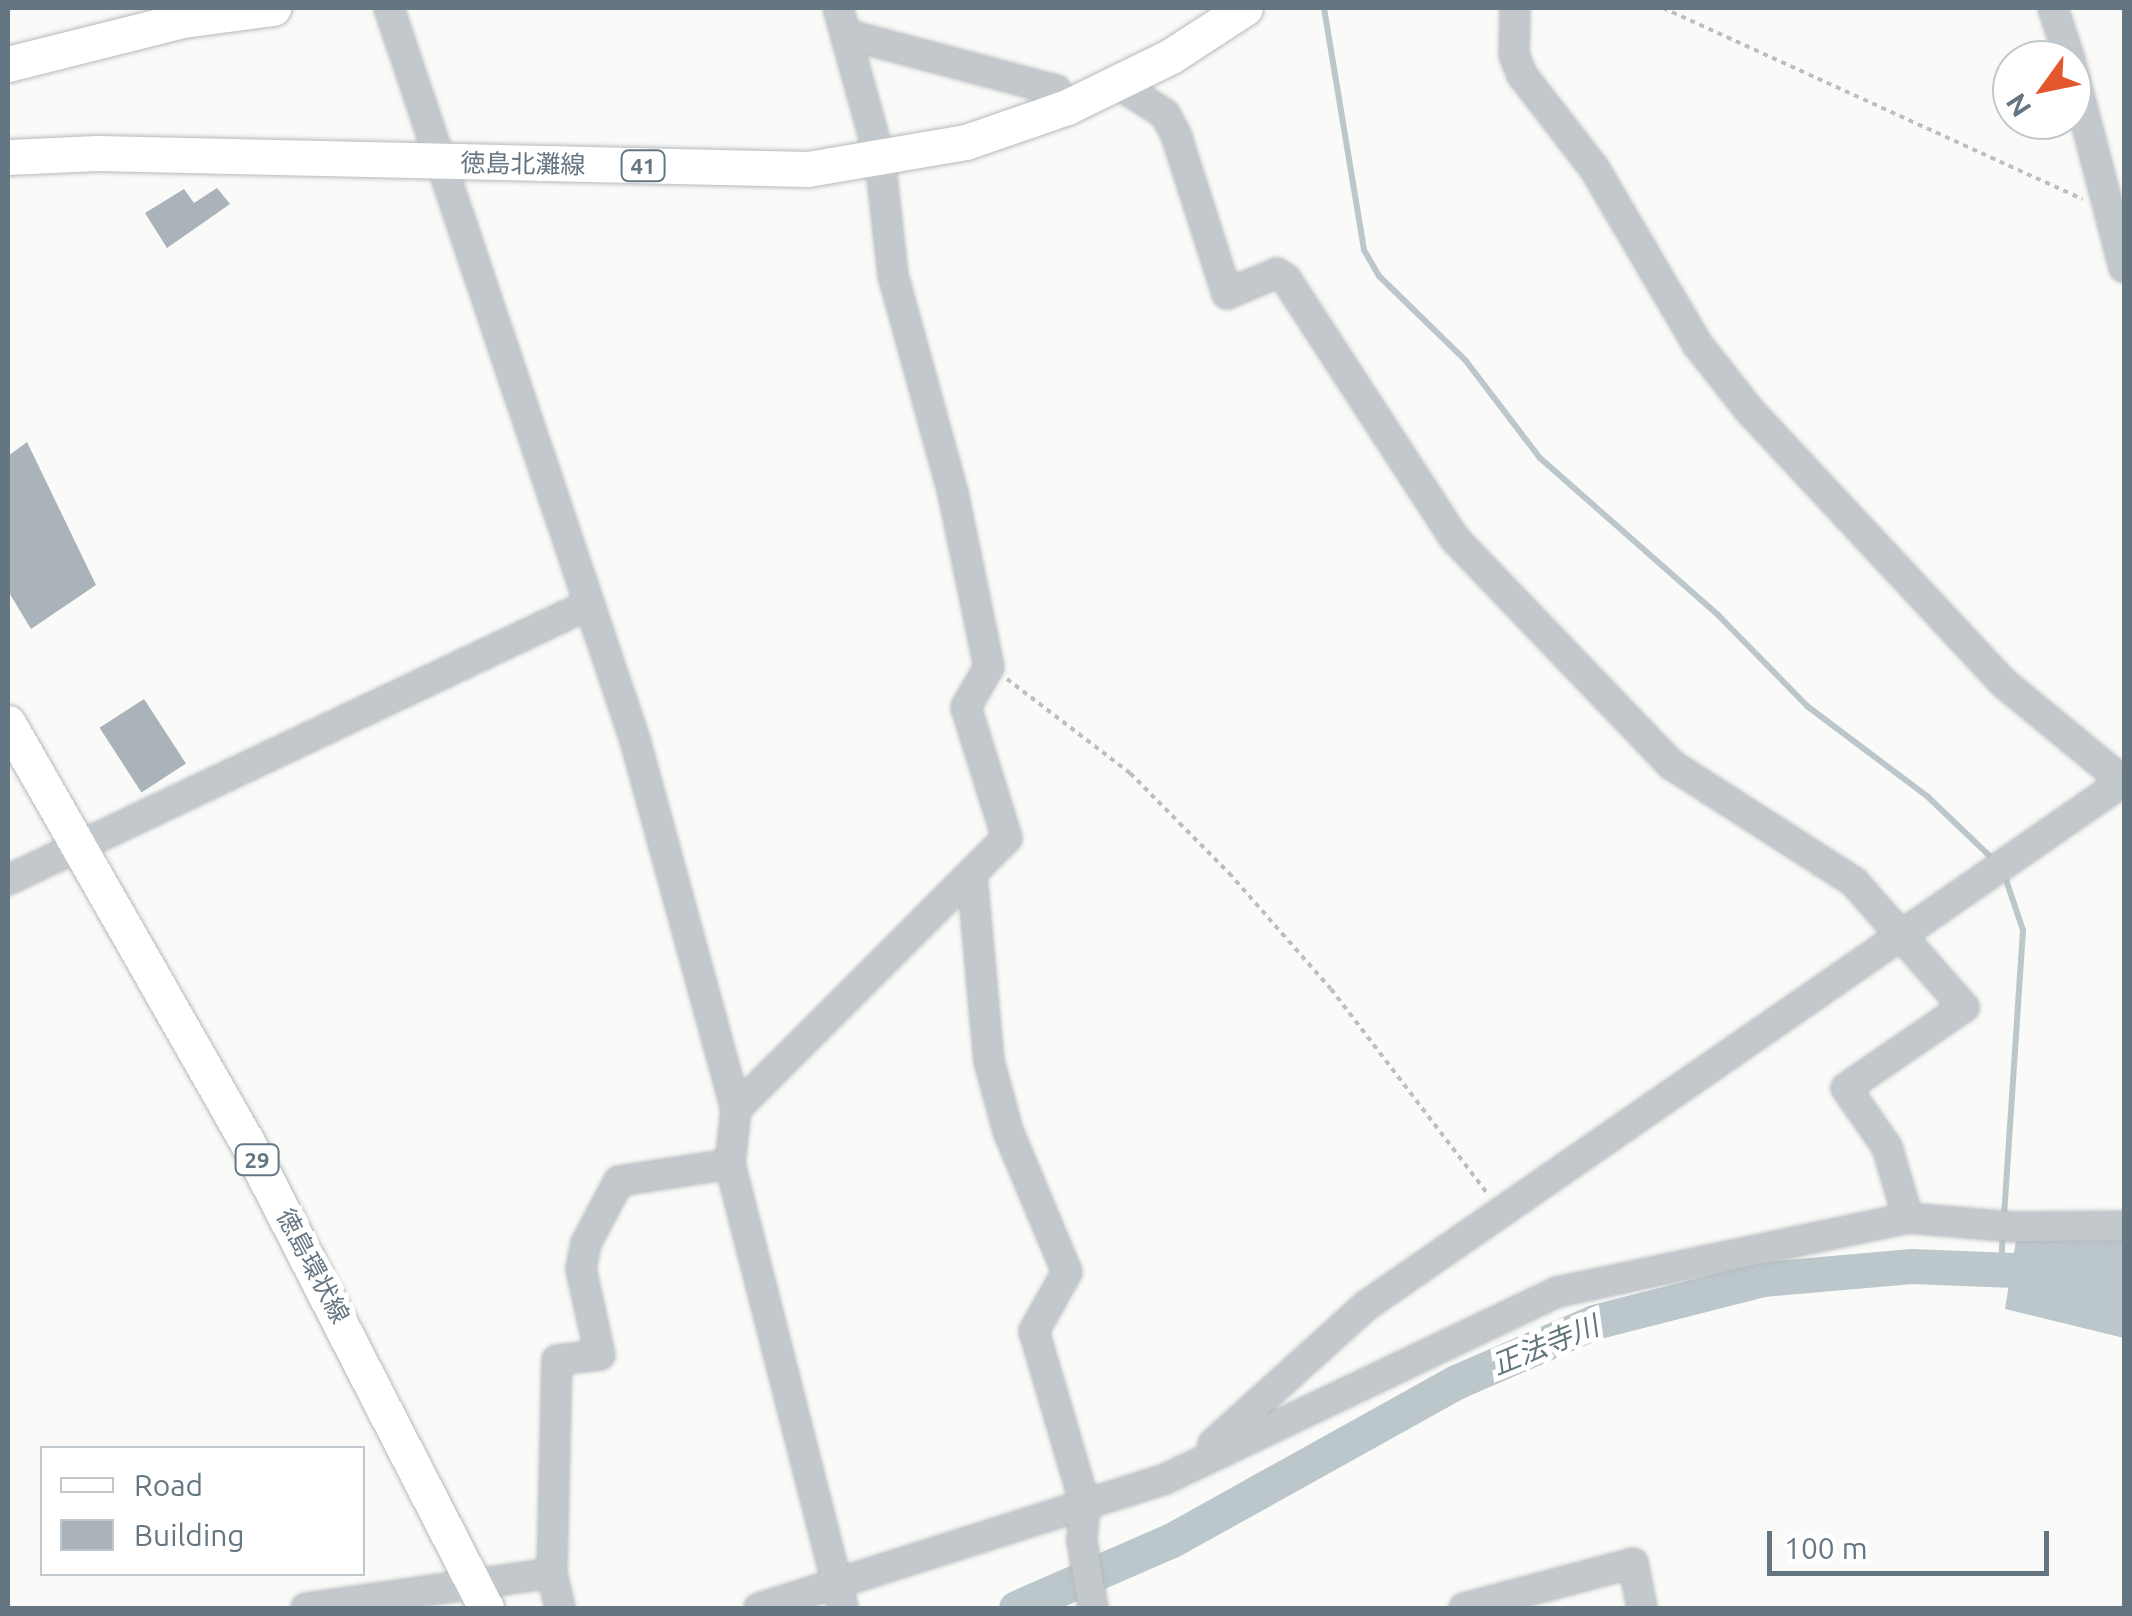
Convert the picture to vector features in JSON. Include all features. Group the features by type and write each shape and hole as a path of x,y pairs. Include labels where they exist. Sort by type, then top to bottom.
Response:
{"main road":[{"path":"8,64 235,10 273,8"},
{"name":"徳島北灘線","path":"8,157 97,153 808,169 966,142 1066,107 1116,83 1245,8"},
{"name":"徳島環状線","path":"8,722 71,850 348,1331 469,1599"},
{"name":"徳島環状線","path":"8,768 71,850"}],"street":[{"path":"390,8 635,740 736,1110 730,1164 843,1608"},
{"path":"736,1110 1007,838 966,706 989,667 953,494 893,275 880,158 850,35 838,8"},
{"path":"1188,1467 1367,1305 2124,782 2005,684 1729,384 1698,344 1594,168 1522,75 1514,55 1516,8"},
{"path":"2053,8 2063,40"},
{"path":"850,35 1056,90 1066,107"},
{"path":"1116,83 1165,114 1176,135 1227,294 1277,273 1286,279 1455,539 1672,765 1854,882 1905,934 1964,1007 1846,1088 1886,1147 1908,1218"},
{"path":"2092,140 2124,266"},
{"path":"8,880 588,605"},
{"path":"972,876 989,1060 1008,1131 1067,1272 1034,1331 1085,1504 1082,1541 1093,1608"},
{"path":"560,1608 552,1573 558,1360 600,1355 581,1269 602,1208 619,1181 730,1164"},
{"path":"759,1608 1188,1467 1557,1292 1908,1218 2003,1226 2124,1226"},
{"path":"1464,1608 1633,1562 1642,1608"},
{"path":"306,1608 469,1599 552,1573"}],"path":[{"path":"1662,8 2056,190 2111,208"},
{"path":"989,667 1050,706 1130,773 1229,874 1380,1050 1501,1212"}],"shaded area":[{"path":"2124,1231 2124,1338 2005,1309 2017,1234"}],"building":[{"path":"217,188 230,204 167,248 145,213 184,189 194,203"},
{"path":"27,442 96,585 31,629 8,591 8,456"},
{"path":"144,699 186,764 141,792 100,728"}],"waterway":[{"path":"1324,8 1364,250 1379,276 1466,361 1540,458 1719,616 1807,706 1928,797 1994,860"},
{"path":"2004,874 2023,930 2004,1217"},
{"path":"2001,1268 2003,1234"},
{"name":"正法寺川","path":"1016,1608 1172,1540 1456,1382 1594,1322 1763,1279 1911,1266 2124,1274"}]}
